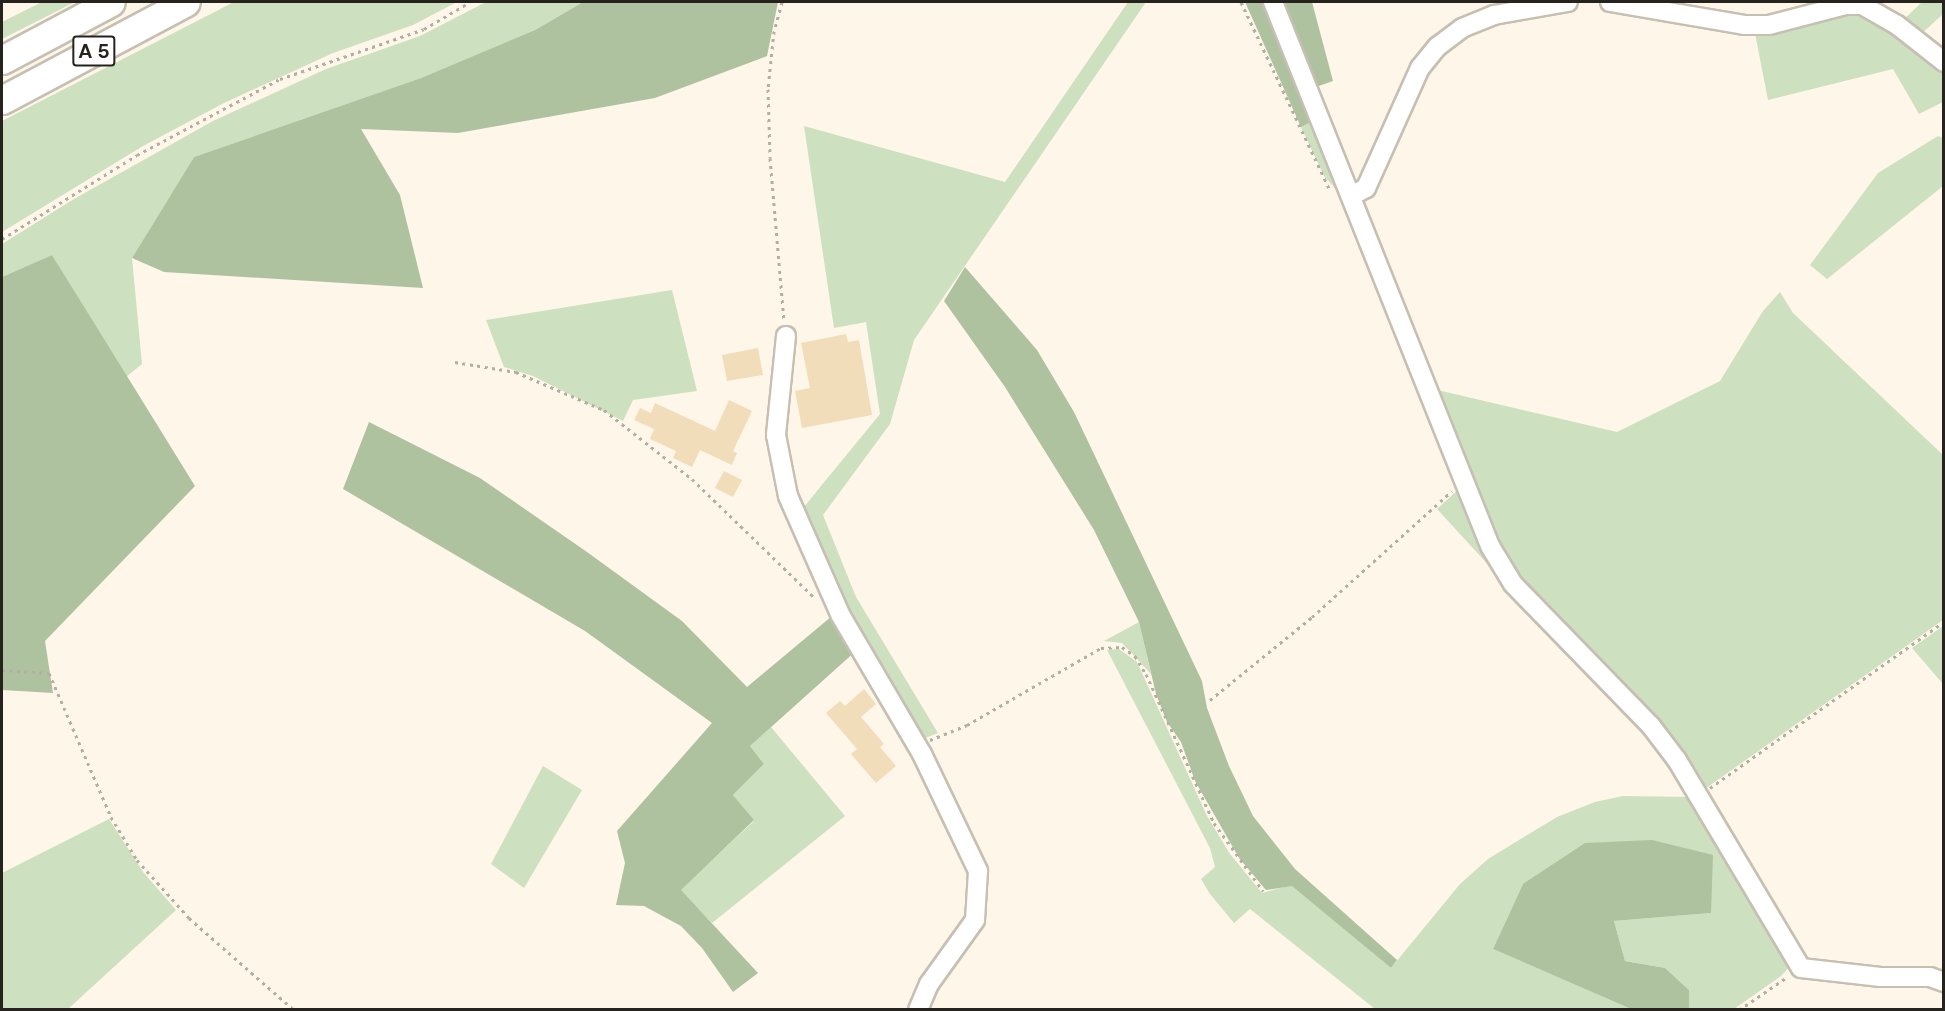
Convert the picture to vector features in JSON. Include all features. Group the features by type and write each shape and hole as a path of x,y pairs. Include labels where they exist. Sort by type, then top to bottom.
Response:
{"highway":[{"name":"A 5","path":"2,60 111,2"},
{"name":"A 5","path":"2,100 186,2"}],"street":[{"path":"1273,2 1490,546 1513,584 1651,726 1677,760 1801,968 1880,978 1930,977 1944,982"},
{"path":"1351,196 1366,188 1420,68 1437,47 1462,28 1494,15 1568,2"},
{"path":"1610,2 1744,24 1769,25 1846,5 1862,5 1897,25 1944,62"},
{"path":"786,336 776,435 788,496 841,616 917,745 972,853 980,889 975,920 929,984 918,1010"}],"path":[{"path":"2,239 136,155 280,79 424,29 470,2"},
{"path":"782,2 774,31 768,89 770,158 786,336"},
{"path":"1241,2 1323,181 1331,192 1351,196"},
{"path":"455,362 516,372 604,410 692,479 816,599 841,616"},
{"path":"1210,700 1312,617 1464,480"},
{"path":"1700,799 1944,622"},
{"path":"917,745 967,725 1101,648 1122,647 1135,656 1146,674 1214,823 1263,891"},
{"path":"2,670 49,673 111,817 137,860 189,918 294,1010"},
{"path":"1739,1010 1801,968"}],"green space":[{"path":"42,2 75,2 2,39 2,22"},
{"path":"234,2 457,2 413,25 333,53 224,103 143,146 2,232 2,121"},
{"path":"486,2 583,2 535,30 421,78 194,157 132,258 142,364 126,377 52,255 2,277 2,244 74,199 213,121 326,69 420,36"},
{"path":"583,2 778,2 767,56 655,98 458,133 361,129 400,195 423,288 164,272 132,258 194,157 421,78 535,30"},
{"path":"1128,2 1146,2 914,340 890,424 823,515 856,597 938,733 918,741 854,631 799,513 880,414 866,322 834,328 804,126 1005,182"},
{"path":"1245,2 1265,2 1313,121 1301,127"},
{"path":"1279,2 1312,2 1333,81 1313,88"},
{"path":"1922,2 1943,2 1943,14 1919,36 1900,23"},
{"path":"1856,7 1943,67 1943,102 1919,114 1893,69 1768,100 1754,28"},
{"path":"1313,121 1337,187 1335,188 1324,176 1301,127"},
{"path":"1938,136 1943,138 1943,186 1827,279 1810,265 1878,173"},
{"path":"52,255 195,486 45,641 53,693 2,690 2,277"},
{"path":"965,267 1037,350 1074,412 1202,681 1207,708 1229,766 1253,816 1295,869 1397,960 1391,968 1292,886 1266,890 1239,858 1195,781 1181,742 1167,722 1156,694 1139,622 1094,530 1005,387 944,301"},
{"path":"672,290 697,391 633,400 623,421 533,376 504,367 486,320"},
{"path":"1780,292 1793,313 1943,455 1943,620 1702,791 1520,586 1493,541 1433,389 1617,432 1720,381 1763,311"},
{"path":"369,422 480,478 587,552 682,621 747,687 832,616 857,650 750,746 764,764 733,795 754,820 681,890 758,973 733,992 702,948 681,926 644,906 616,905 625,863 617,831 712,723 585,631 343,489"},
{"path":"1461,487 1516,595 1437,509"},
{"path":"1139,622 1151,674 1122,643 1104,641"},
{"path":"1943,626 1943,684 1912,648"},
{"path":"1119,649 1137,662 1207,816 1230,854 1262,893 1292,885 1391,968 1460,884 1488,859 1557,817 1595,802 1623,796 1693,797 1790,966 1781,976 1734,1009 1689,1009 1689,990 1665,968 1625,961 1614,921 1711,913 1523,884 1493,949 1631,1009 1375,1009 1250,909 1234,923 1210,894 1201,879 1215,867 1210,848 1107,650"},
{"path":"771,727 845,816 712,923 680,890 754,821 733,795 764,764 750,746"},
{"path":"543,766 582,790 524,888 491,864"},
{"path":"109,819 143,872 176,910 68,1009 2,1009 2,873"},
{"path":"1652,840 1713,855 1711,913 1614,921 1625,961 1665,968 1689,990 1689,1009 1631,1009 1493,949 1523,884 1585,843"}],"building":[{"path":"846,334 848,342 859,340 872,415 802,428 795,391 810,388 801,343"},
{"path":"758,348 763,375 727,381 722,355"},
{"path":"729,400 752,411 733,451 737,453 732,465 700,450 692,467 673,458 676,451 650,439 654,429 634,420 640,408 651,413 655,403 715,431"},
{"path":"724,471 742,480 733,497 715,488"},
{"path":"864,689 876,704 861,717 884,744 880,747 896,766 876,783 851,754 857,749 826,713 840,701 845,706"}]}
